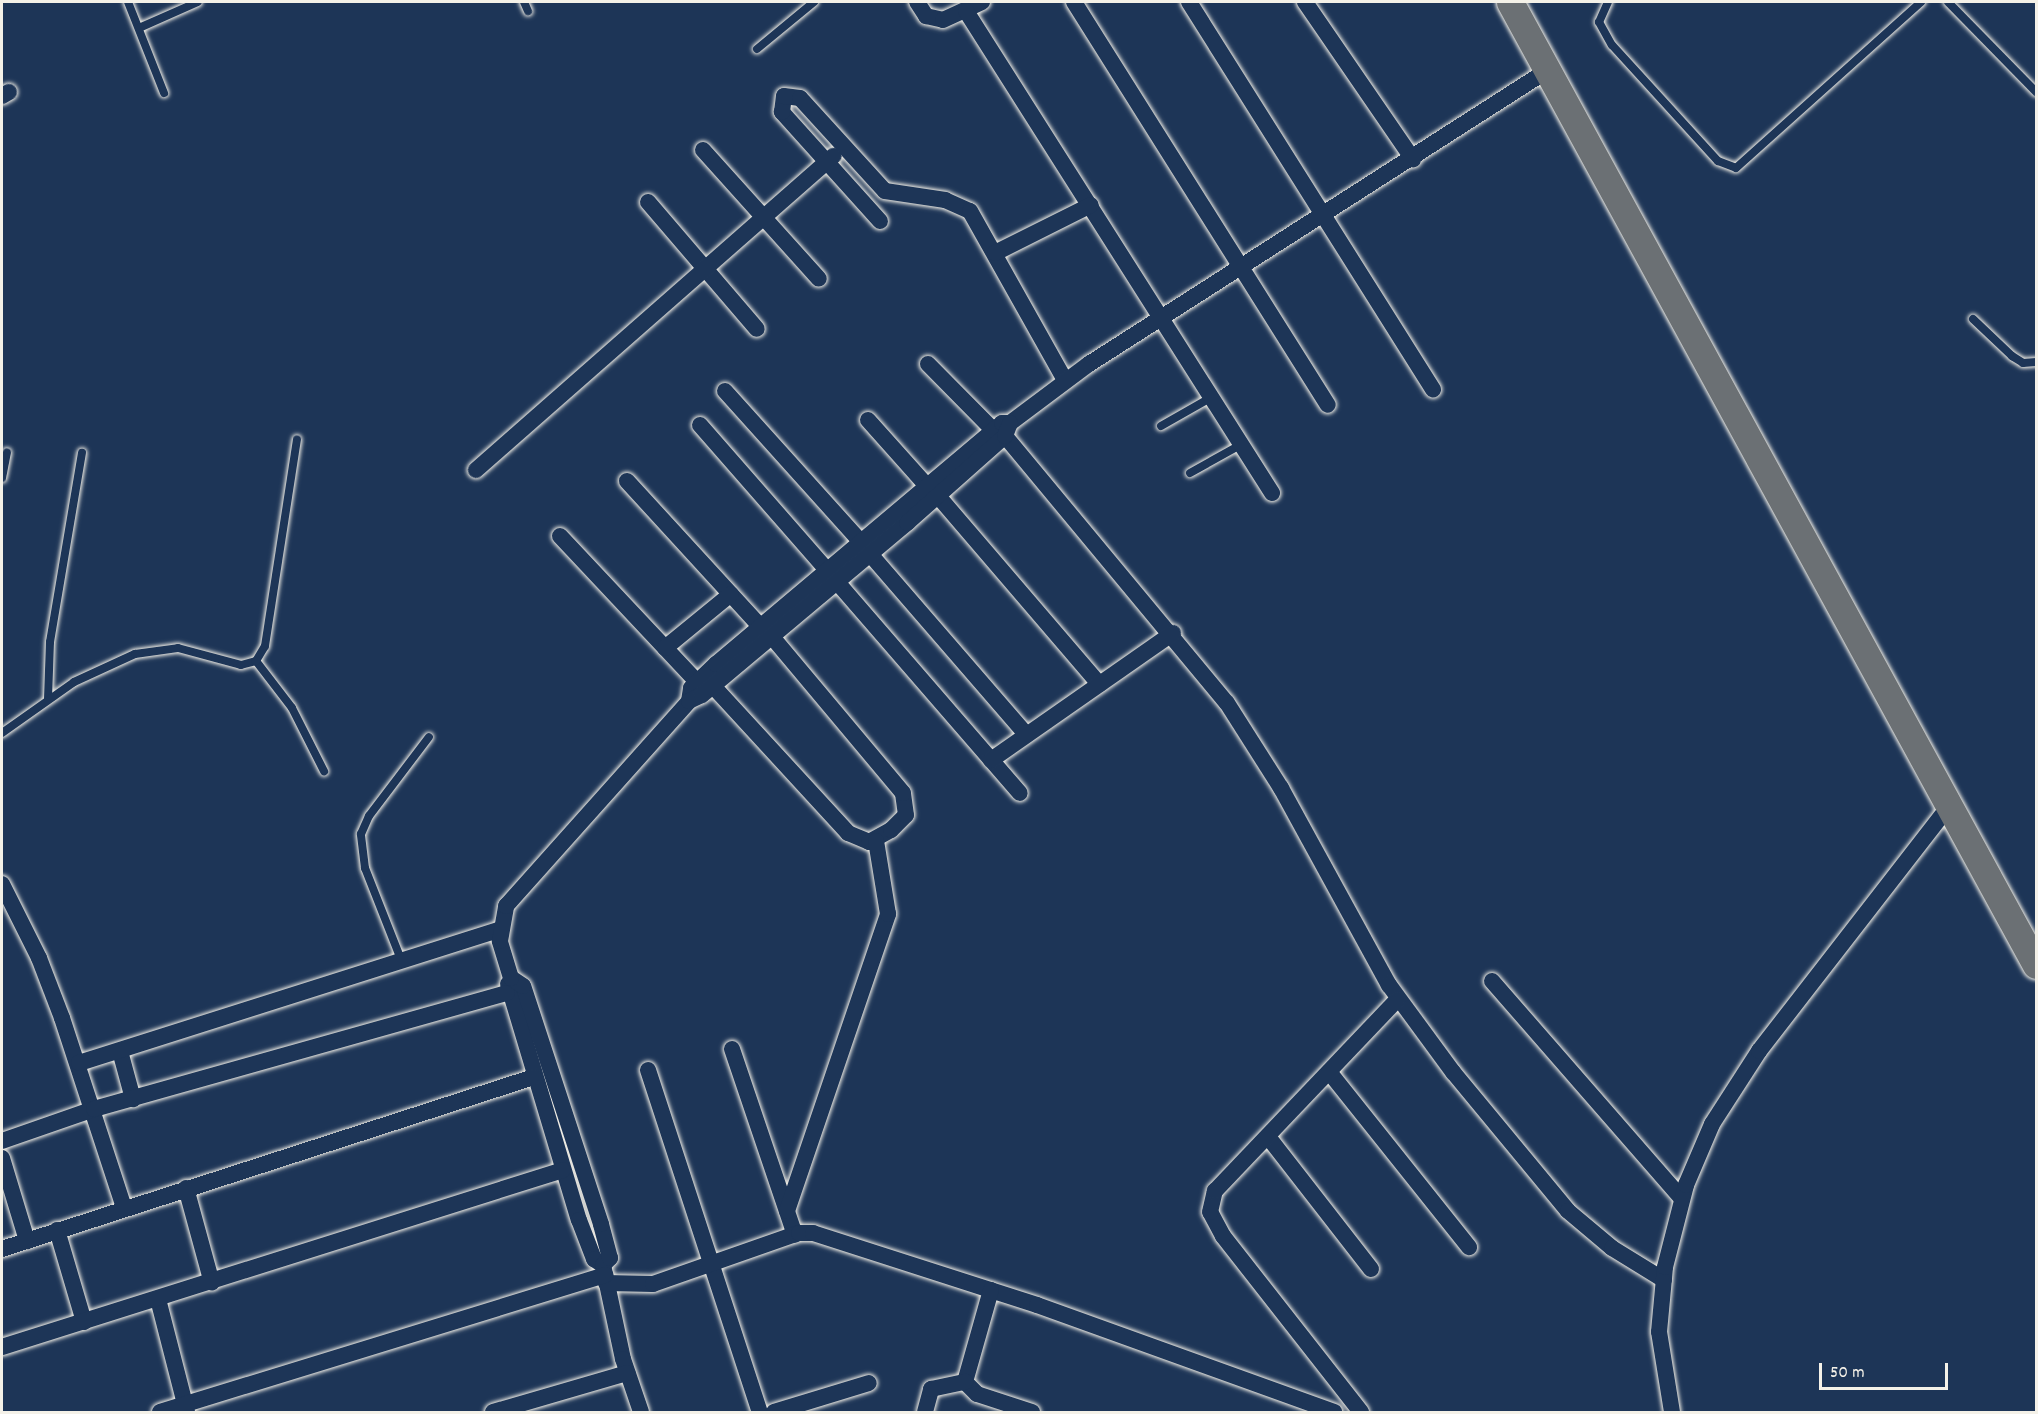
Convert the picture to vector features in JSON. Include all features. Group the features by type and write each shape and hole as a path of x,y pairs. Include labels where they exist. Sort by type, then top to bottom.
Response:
{"main road":[{"path":"1510,2 2037,965"}],"street":[{"path":"917,2 921,12 936,20 951,20 982,2"},
{"path":"1074,2 1328,405"},
{"path":"1189,2 1327,215 1433,390"},
{"path":"1305,2 1413,159"},
{"path":"966,11 1091,205 1159,320 1272,493"},
{"path":"641,1413 627,1373 605,1275 594,1259 563,1170 509,986 499,930 506,906 519,888 705,684 1065,380 1327,215 1548,70"},
{"path":"880,221 782,112 784,96 800,98 876,185 892,194 945,200 970,211 1065,380"},
{"path":"476,470 844,147"},
{"path":"703,150 819,279"},
{"path":"648,202 757,329"},
{"path":"995,253 1091,205"},
{"path":"928,364 1003,430 1173,633 1250,736 1398,999 1568,1211 1612,1248 1664,1280"},
{"path":"725,391 866,548 1026,734"},
{"path":"868,420 1099,684"},
{"path":"700,425 1020,793"},
{"path":"560,536 665,648 705,684 848,833 862,842 876,841 906,815 903,793 766,632 627,481"},
{"path":"665,648 731,594"},
{"path":"991,760 1173,633"},
{"path":"1672,1413 1660,1342 1664,1280 1682,1199 1712,1124 1741,1077 1949,806"},
{"path":"787,1211 888,914 876,841"},
{"path":"2,884 39,958 79,1063 124,1208"},
{"path":"79,1063 499,930"},
{"path":"1492,981 1682,1199"},
{"path":"2,1141 94,1109 509,986 523,986 601,1224 610,1258 605,1275"},
{"path":"1353,1409 1223,1236 1210,1212 1215,1191 1269,1138 1398,999"},
{"path":"732,1049 795,1235"},
{"path":"120,1051 133,1099"},
{"path":"648,1070 714,1265 760,1413"},
{"path":"1330,1073 1469,1247"},
{"path":"2,1249 534,1077"},
{"path":"1269,1138 1371,1269"},
{"path":"2,1158 27,1241"},
{"path":"2,1347 212,1283 563,1170"},
{"path":"186,1188 212,1283"},
{"path":"57,1230 84,1322"},
{"path":"160,1413 186,1409 605,1275 653,1284 714,1265 795,1235 813,1233 991,1290 1334,1413"},
{"path":"965,1382 991,1290"},
{"path":"158,1299 186,1409"},
{"path":"493,1413 627,1373"},
{"path":"925,1413 931,1389 965,1382"},
{"path":"965,1382 977,1394 1032,1413"},
{"path":"774,1413 868,1383"}],"lane":[{"path":"128,2 164,93"},
{"path":"139,28 198,2"},
{"path":"524,2 528,12"},
{"path":"757,49 814,2"},
{"path":"1608,2 1599,22 1612,45 1719,161 1736,168 1921,2"},
{"path":"1948,2 2037,92"},
{"path":"1973,319 2012,356 2023,363 2037,362"},
{"path":"1161,426 1210,398"},
{"path":"2,733 48,699 104,666 159,649 195,650 241,665 256,662 265,646 297,439"},
{"path":"1190,473 1240,445"},
{"path":"2,478 8,452"},
{"path":"48,699 50,642 82,453"},
{"path":"256,662 292,708 324,771"},
{"path":"402,962 364,868 361,834 369,816 429,737"}]}
